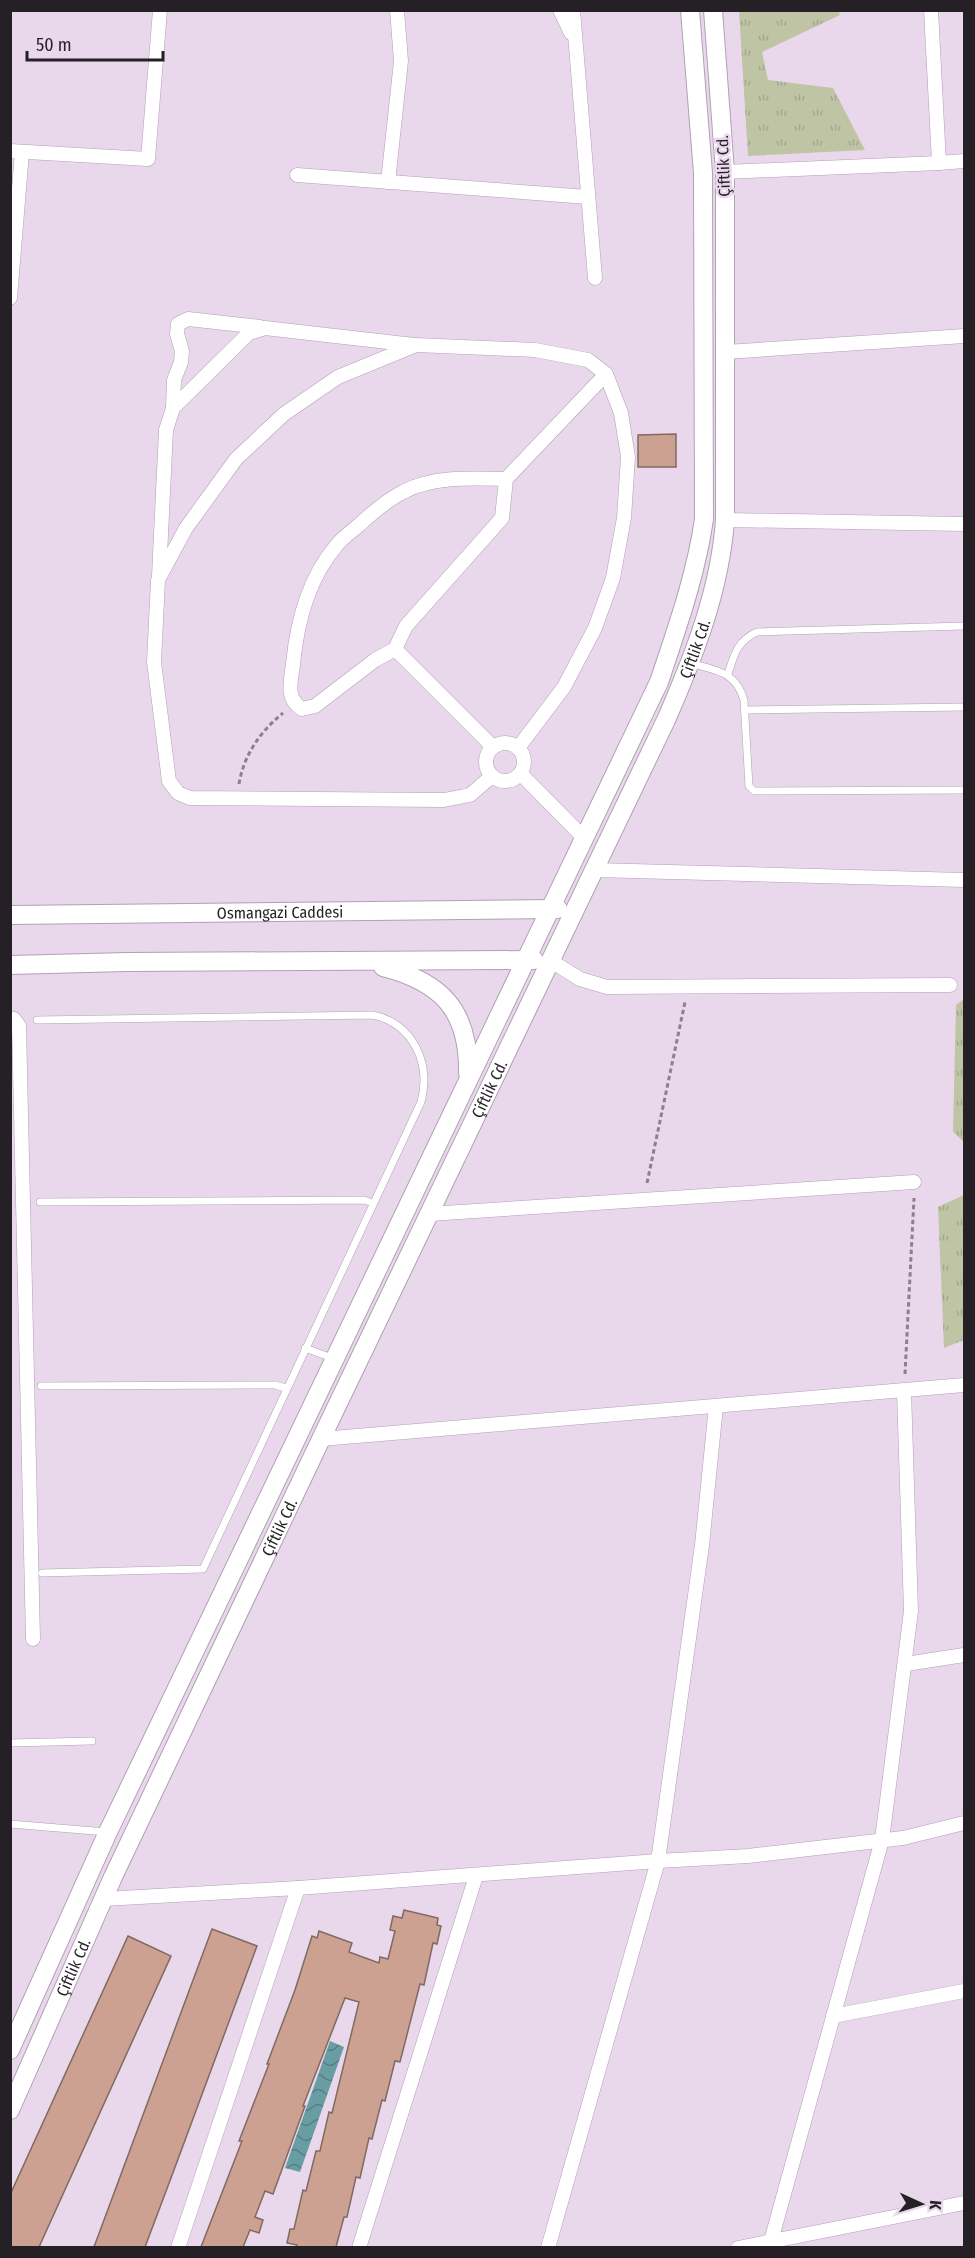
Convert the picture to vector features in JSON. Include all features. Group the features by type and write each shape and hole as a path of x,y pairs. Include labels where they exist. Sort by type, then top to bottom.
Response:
{"street":[{"path":"10,298 16,151 148,159 160,10"},
{"path":"388,182 401,61 397,10"},
{"path":"560,10 576,45"},
{"path":"573,10 595,278"},
{"name":"Çiftlik Cd.","path":"10,2050 108,1832 658,682 696,566 704,519 703,173 690,10"},
{"name":"Çiftlik Cd.","path":"10,2110 104,1899 321,1439 666,720 690,663 717,577 725,520 724,172 713,10"},
{"path":"931,10 939,163"},
{"path":"724,172 964,161"},
{"path":"297,175 588,197"},
{"path":"492,776 470,795 444,800 190,798 178,794 170,781 154,662 166,430 173,408 174,380 181,362 182,351 177,334 178,324 188,320 416,345 535,350 588,360 606,374 621,413 628,457 624,518 612,578 595,628 564,687 519,748"},
{"path":"173,408 249,333 265,328"},
{"path":"726,352 964,336"},
{"path":"158,580 186,528 236,459 284,414 338,377 416,345"},
{"path":"506,479 466,477 435,482 404,491 371,513 335,546 311,585 296,630 290,691 294,704 302,709 315,706 375,660 395,649 406,626 502,518 506,479 606,374"},
{"path":"725,520 964,524"},
{"path":"395,649 493,747"},
{"path":"505,742 519,748 525,763 521,774 510,781 497,780 492,776 486,765 489,752 493,747 505,742"},
{"path":"521,774 583,837"},
{"path":"594,870 964,880"},
{"name":"Osmangazi Caddesi","path":"10,915 576,909"},
{"path":"10,965 128,962 525,960 551,961 580,979 607,987 950,985"},
{"path":"358,961 401,972 425,982 447,999 460,1018 467,1039 468,1079"},
{"path":"10,1019 14,1019 19,1026 33,1639"},
{"path":"429,1214 915,1182"},
{"path":"321,1439 904,1391 964,1384"},
{"path":"771,2241 882,1840 911,1611 904,1391"},
{"path":"548,2247 658,1861 702,1545 716,1406"},
{"path":"906,1664 964,1655"},
{"path":"104,1899 298,1888 748,1856 882,1840 964,1824"},
{"path":"359,2247 476,1876"},
{"path":"178,2247 298,1888"},
{"path":"833,2016 964,1991"},
{"path":"738,2247 964,2203"}],"lane":[{"path":"728,674 736,648 742,641 757,632 964,626"},
{"path":"690,663 728,674 739,688 744,700 749,786 754,791 964,790"},
{"path":"745,710 964,707"},
{"path":"37,1020 374,1015 388,1019 406,1032 422,1059 425,1081 421,1102 203,1569 42,1573"},
{"path":"40,1202 364,1200 373,1203"},
{"path":"305,1348 334,1359"},
{"path":"41,1386 275,1385 286,1388"},
{"path":"10,1743 92,1741"},
{"path":"10,1824 108,1832"}],"path":[{"path":"236,799 241,773 252,748 266,727 294,704"},
{"path":"644,1200 688,987"},
{"path":"904,1391 915,1182"}],"green space":[{"path":"739,11 838,11 840,15 762,52 768,80 833,88 865,150 748,156"},
{"path":"964,999 964,1142 953,1132 956,1005"},
{"path":"964,1195 964,1340 944,1348 938,1207"}],"water":[{"path":"330,2041 344,2047 300,2172 285,2168"}],"building":[{"path":"676,434 676,467 638,467 638,435"},
{"path":"404,1910 438,1918 437,1925 441,1926 437,1944 433,1943 424,1985 420,1984 400,2062 395,2061 385,2101 382,2100 372,2139 369,2138 360,2178 356,2177 347,2217 344,2217 336,2247 296,2247 297,2245 287,2243 290,2229 294,2229 303,2190 306,2191 316,2151 320,2151 329,2112 332,2113 359,2002 345,1998 303,2106 305,2106 273,2194 265,2191 255,2217 263,2220 259,2233 250,2230 243,2247 201,2247 242,2141 239,2141 269,2064 267,2064 295,1990 312,1936 317,1938 319,1931 352,1943 349,1952 379,1963 380,1957 388,1959 395,1931 390,1930 393,1916 402,1918"},
{"path":"212,1929 257,1946 174,2170 145,2247 94,2247"},
{"path":"128,1936 171,1956 39,2247 10,2247 10,2195"}]}
